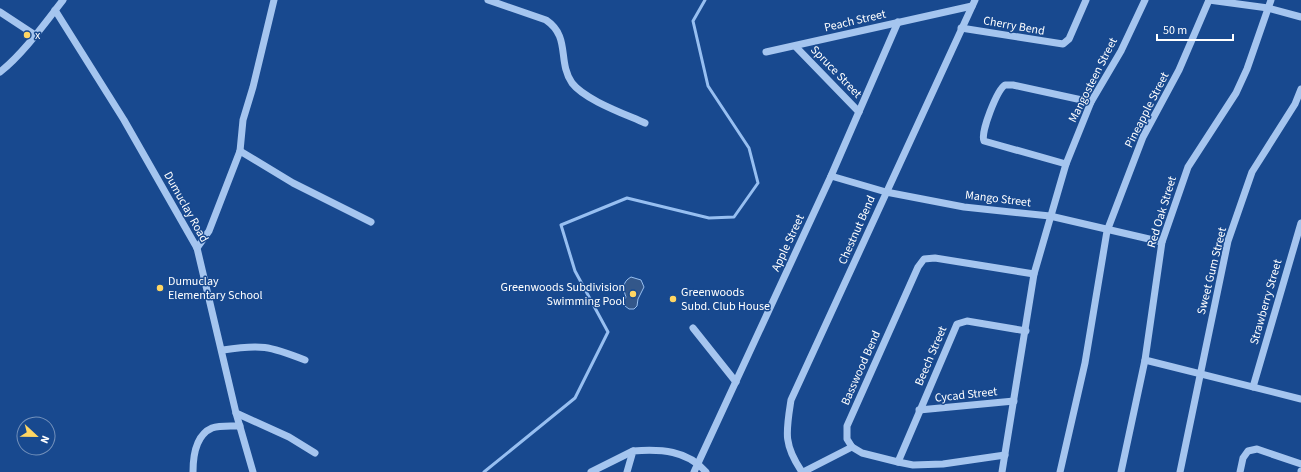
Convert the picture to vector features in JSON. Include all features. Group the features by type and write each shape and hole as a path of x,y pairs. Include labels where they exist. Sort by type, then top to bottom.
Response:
{"street":[{"path":"0,72 8,66 63,0"},
{"path":"197,248 209,231 240,151 243,120 253,87 274,0"},
{"path":"488,0 546,20 554,25 559,33 568,74 577,88 604,105 645,123"},
{"name":"Cherry Bend","path":"961,28 1063,44 1069,39 1086,0"},
{"name":"Mangosteen Street","path":"1002,472 1034,274 1050,216 1066,164 1091,102 1121,50 1145,0"},
{"path":"1209,0 1268,8 1301,17"},
{"name":"Pineapple Street","path":"1060,472 1084,363 1107,231 1143,137 1179,70 1209,0"},
{"name":"Red Oak Street","path":"1121,472 1145,360 1162,242 1188,167 1236,93 1247,69 1270,0"},
{"name":"Peach Street","path":"766,52 796,47 973,3"},
{"name":"Chestnut Bend","path":"802,472 791,455 786,432 791,400 973,3"},
{"name":"Dumuclay Road","path":"55,10 124,120 197,248 236,413 253,472"},
{"path":"0,12 35,35"},
{"name":"Apple Street","path":"694,472 831,176 898,22"},
{"name":"Spruce Street","path":"796,47 859,112"},
{"path":"1066,164 984,141 983,133 985,126 999,91 1005,85 1013,85 1091,102"},
{"name":"Sweet Gum Street","path":"1180,472 1228,241 1252,172 1295,104 1301,89"},
{"path":"240,151 293,183 371,222"},
{"name":"Mango Street","path":"831,176 886,192 964,207 1050,216 1107,231 1162,242"},
{"name":"Strawberry Street","path":"1253,387 1301,223"},
{"name":"Basswood Bend","path":"852,447 847,439 847,426 920,262 929,258 935,258 1034,274"},
{"name":"Beech Street","path":"898,462 957,324 967,321 1026,331"},
{"path":"693,328 736,382"},
{"path":"222,350 260,346 283,351 305,360"},
{"path":"1145,360 1301,400"},
{"name":"Cycad Street","path":"919,410 1014,400"},
{"path":"236,413 285,435 315,453"},
{"path":"193,472 195,452 204,433 218,426 240,426"},
{"path":"802,472 852,447 867,454 913,465 943,464 1005,455"},
{"path":"591,472 633,451 658,449 676,452 698,463 706,472"},
{"path":"1240,472 1243,458 1248,451 1257,449 1301,464"},
{"path":"627,472 633,451"}],"water":[{"name":"Greenwoods Subdivision Swimming Pool","path":"631,277 641,280 644,287 638,299 637,306 634,309 629,309 623,302 626,297 624,291 625,283"}],"waterway":[{"path":"484,472 575,398 608,332 575,271 561,225 627,198 709,218 734,217 758,183 749,148 708,86 693,21 705,0"}],"place":[{"name":"x","path":"27,35"},
{"name":"Dumuclay Elementary School","path":"160,288"},
{"name":"Greenwoods Subdivision Swimming Pool","path":"633,294"},
{"name":"Greenwoods Subd. Club House","path":"673,299"}]}
